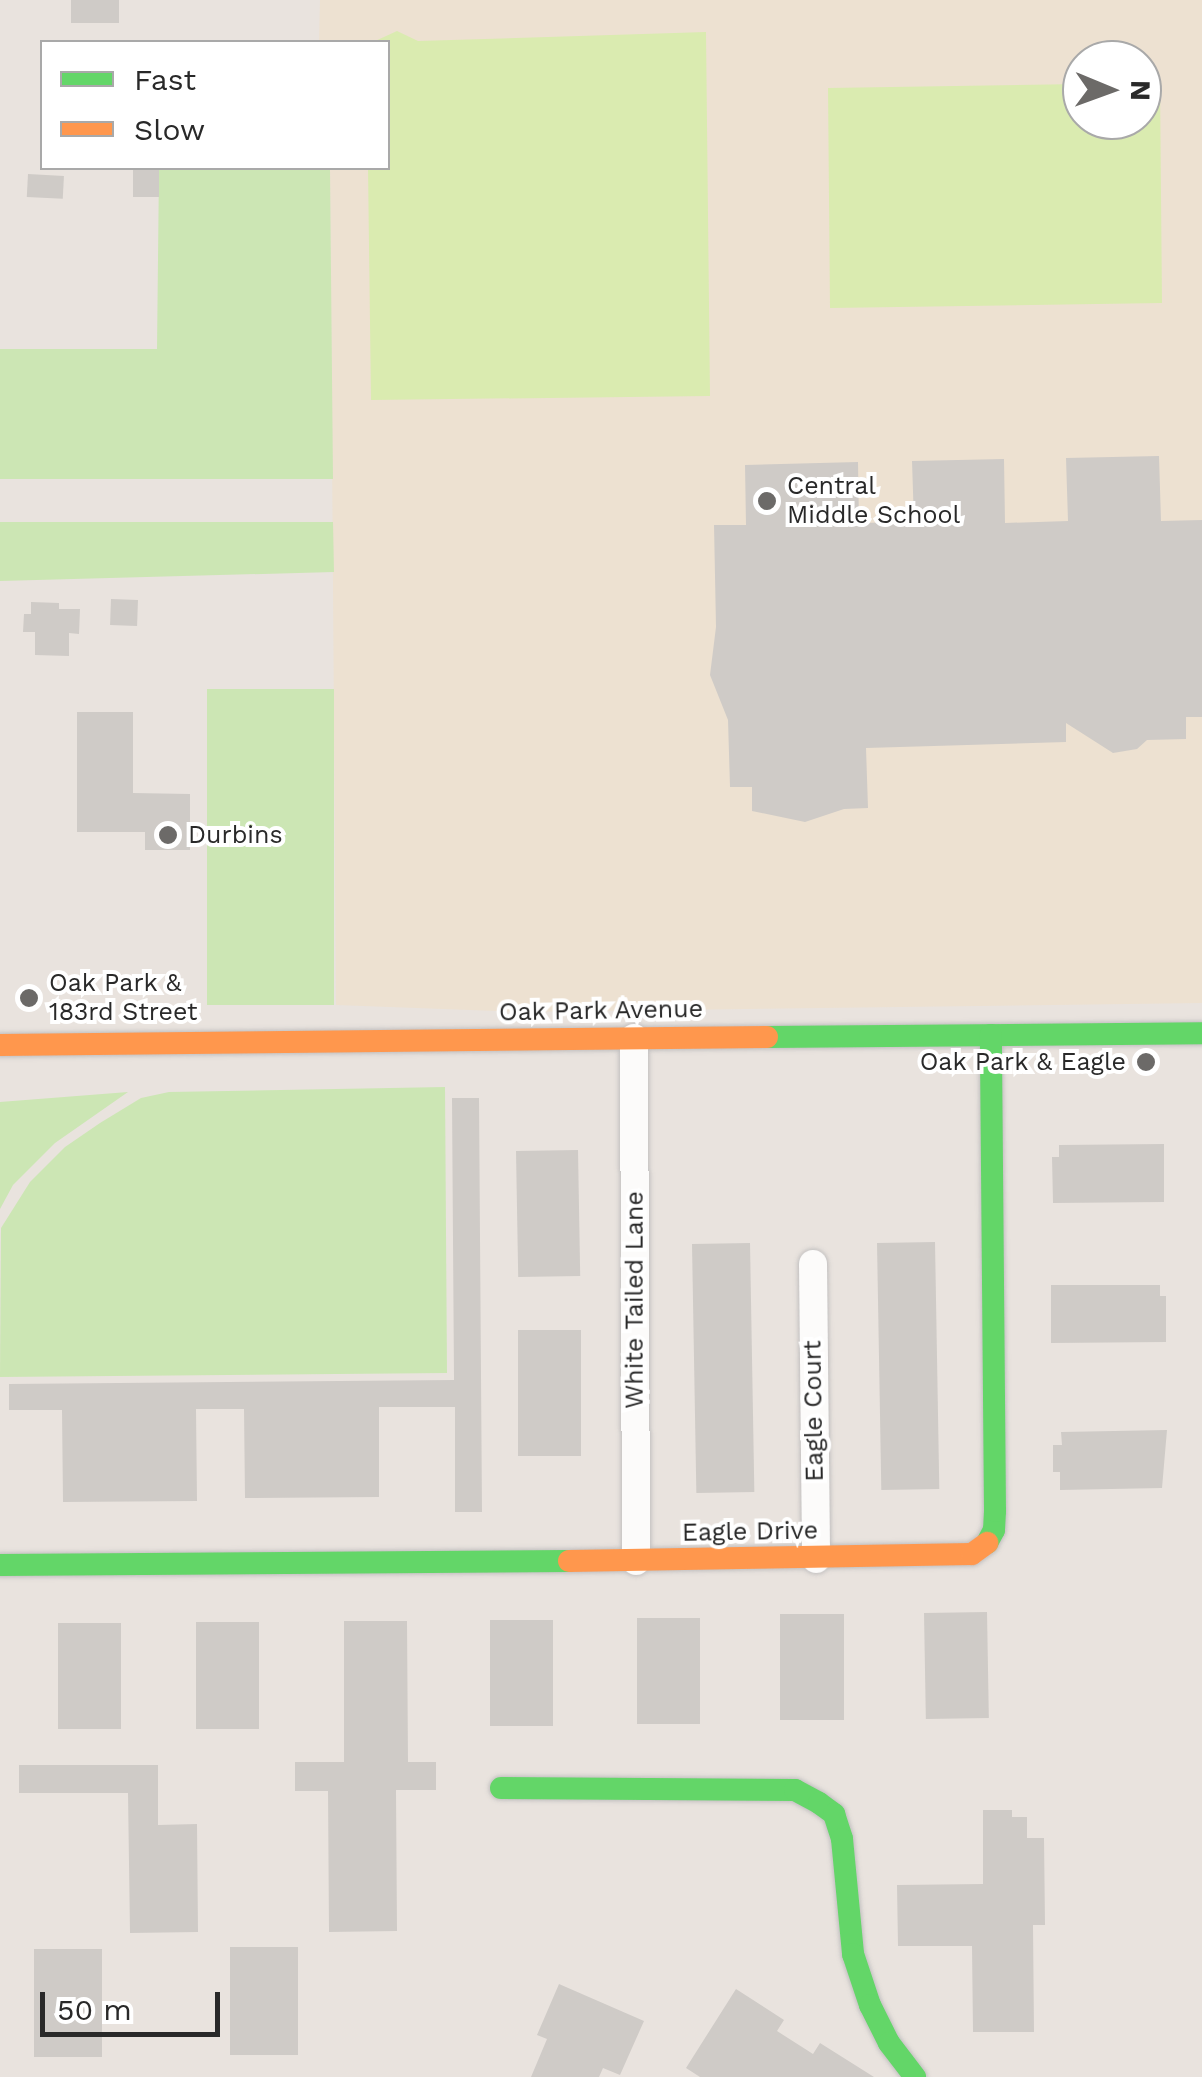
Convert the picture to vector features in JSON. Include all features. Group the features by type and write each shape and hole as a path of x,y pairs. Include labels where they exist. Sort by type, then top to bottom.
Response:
{"street":[{"name":"Oak Park Avenue","path":"0,1045 1202,1032"},
{"name":"Eagle Drive","path":"0,1565 816,1559 960,1556 984,1546 994,1530 991,1035"},
{"name":"White Tailed Lane","path":"634,1038 636,1561"},
{"name":"Eagle Court","path":"812,1264 816,1559"},
{"path":"501,1788 794,1790 819,1803 834,1814 842,1840 852,1954 888,2044 915,2077"}],"shaded area":[{"name":"Central Middle School","path":"320,0 1202,0 1202,1003 521,1012 336,1005 330,170 390,170 390,40 319,40"}],"green space":[{"path":"397,31 418,41 706,32 710,396 371,400 368,170 390,170 390,40 377,40"},
{"path":"1062,84 1062,140 1161,140 1162,303 830,308 828,88"},
{"path":"159,170 330,170 333,479 0,479 0,349 157,349"},
{"path":"0,522 333,522 334,572 0,581"},
{"path":"207,689 334,689 334,1005 207,1005"},
{"path":"445,1087 447,1373 0,1377 1,1228 30,1182 65,1147 100,1123 141,1098 169,1092"},
{"path":"128,1092 55,1143 13,1185 0,1209 0,1102"}],"building":[{"path":"71,0 119,0 119,23 71,23"},
{"path":"133,170 159,170 159,197 133,197"},
{"path":"28,174 64,176 63,199 27,197"},
{"path":"1159,456 1161,521 1202,520 1202,717 1186,717 1186,739 1147,740 1137,749 1113,753 1066,723 1066,742 866,748 868,808 844,809 805,822 752,811 752,787 730,787 728,720 710,675 716,627 714,525 746,525 745,465 858,462 859,523 914,522 912,461 1004,459 1005,523 1068,521 1066,458"},
{"path":"111,599 138,600 137,626 110,625"},
{"path":"31,602 80,609 79,634 69,633 69,656 35,655 35,632 23,632 24,614 31,614"},
{"path":"77,712 133,712 133,793 190,794 190,850 145,850 145,832 77,832"},
{"path":"452,1098 479,1098 482,1512 455,1512 455,1407 379,1407 379,1497 245,1498 244,1409 196,1409 197,1501 63,1502 62,1410 9,1410 9,1384 454,1380"},
{"path":"1164,1144 1164,1202 1053,1203 1052,1157 1059,1157 1059,1145"},
{"path":"578,1150 580,1276 518,1277 516,1151"},
{"path":"935,1242 939,1489 881,1490 877,1243"},
{"path":"750,1243 754,1492 696,1493 692,1244"},
{"path":"1051,1285 1160,1285 1160,1296 1166,1296 1166,1342 1051,1343"},
{"path":"518,1330 581,1330 581,1456 518,1456"},
{"path":"1167,1430 1162,1488 1060,1490 1060,1472 1053,1472 1053,1445 1062,1445 1061,1432"},
{"path":"987,1612 989,1718 926,1719 924,1613"},
{"path":"780,1614 844,1614 844,1720 780,1720"},
{"path":"637,1618 700,1618 700,1724 637,1724"},
{"path":"490,1620 553,1620 553,1726 490,1726"},
{"path":"344,1621 407,1621 408,1762 436,1762 436,1790 396,1790 397,1931 329,1932 328,1791 295,1791 295,1762 344,1762"},
{"path":"196,1622 259,1622 259,1729 196,1729"},
{"path":"58,1623 121,1623 121,1729 58,1729"},
{"path":"19,1765 158,1765 158,1825 197,1824 198,1932 130,1933 128,1793 19,1793"},
{"path":"983,1810 1012,1810 1012,1817 1027,1817 1027,1838 1044,1838 1045,1925 1033,1925 1034,2032 973,2032 972,1946 898,1946 897,1885 983,1884"},
{"path":"230,1947 298,1947 298,2055 230,2055"},
{"path":"34,1949 102,1949 102,2057 34,2057"},
{"path":"559,1984 644,2021 620,2075 603,2068 599,2077 531,2077 547,2039 537,2035"},
{"path":"736,1989 784,2020 777,2031 813,2054 820,2043 874,2077 700,2077 686,2068"}],"traffic: fast":[{"path":"767,1037 1202,1033"},
{"path":"987,1543 994,1530 995,1511 991,1035"},
{"path":"0,1565 569,1561"},
{"path":"501,1788 795,1790 819,1803 834,1814 842,1839 853,1954 870,2005 889,2043 915,2077"}],"traffic: slow":[{"path":"0,1045 767,1037"},
{"path":"569,1561 972,1554 987,1543"}],"place":[{"name":"Central Middle School","path":"767,501"},
{"name":"Durbins","path":"168,835"},
{"name":"Oak Park & 183rd Street","path":"29,998"},
{"name":"Oak Park & Eagle","path":"1146,1062"}]}
